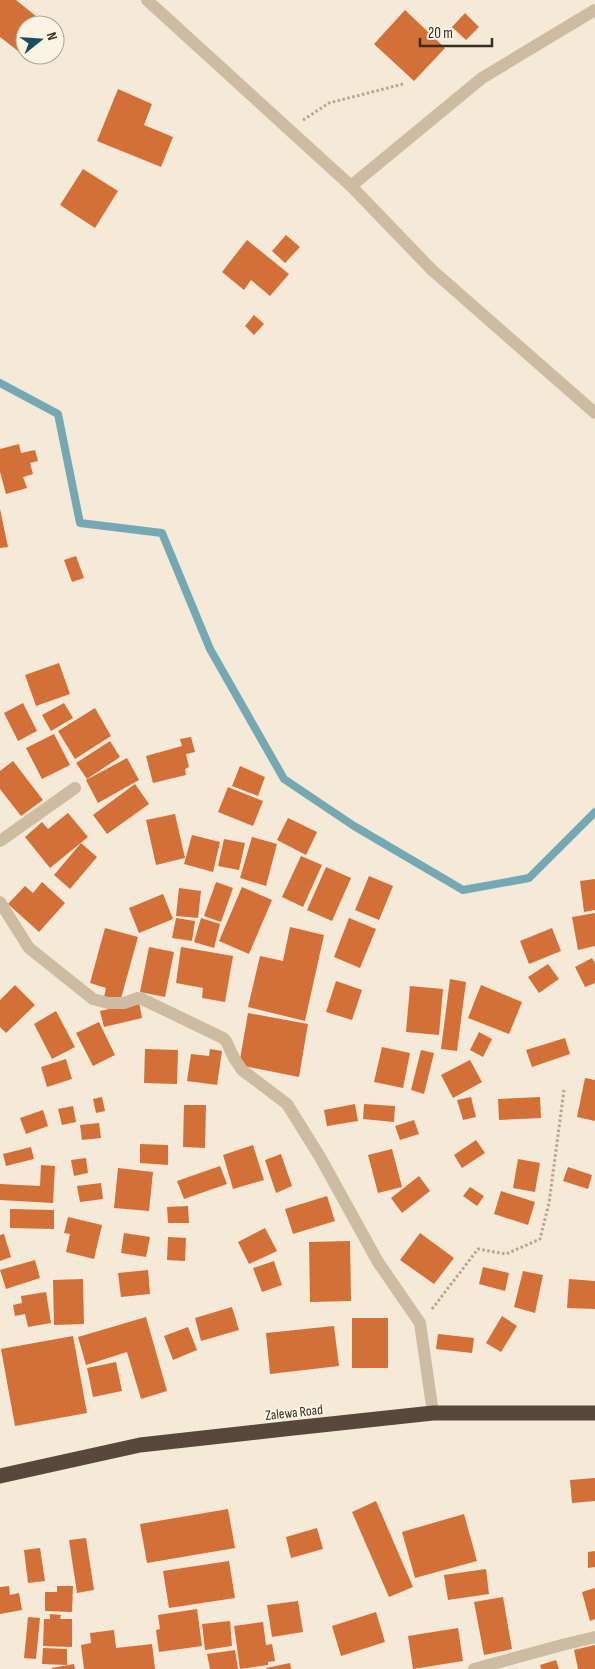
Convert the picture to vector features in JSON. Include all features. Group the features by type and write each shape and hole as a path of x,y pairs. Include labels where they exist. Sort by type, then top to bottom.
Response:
{"highway":[{"name":"Zalewa Road","path":"0,1476 140,1445 433,1413 595,1414"}],"street":[{"path":"148,0 351,186 432,270 595,413"},
{"path":"351,186 482,78 595,10"},
{"path":"0,841 75,788"},
{"path":"0,902 28,948 93,999 108,1003 124,1003 138,998 142,999 223,1038 242,1070 287,1104 320,1157 378,1262 420,1323 433,1413"},
{"path":"474,1669 595,1638"}],"path":[{"path":"288,129 329,104 403,84"},
{"path":"420,1323 462,1272 478,1249 506,1254 540,1239 549,1203 564,1090"}],"building":[{"path":"0,0 16,0 35,15 15,15 15,49 0,37"},
{"path":"405,10 445,48 414,81 374,44"},
{"path":"465,13 479,27 466,40 452,27"},
{"path":"118,89 152,104 144,125 173,137 161,167 97,141"},
{"path":"83,169 118,191 95,228 60,205"},
{"path":"286,235 300,247 285,263 272,251"},
{"path":"247,240 289,274 270,296 251,280 244,290 222,272"},
{"path":"254,315 264,324 254,335 245,326"},
{"path":"19,444 21,453 35,450 38,461 30,463 33,474 23,477 27,488 6,494 0,472 0,449"},
{"path":"0,509 8,547 0,548"},
{"path":"76,556 84,578 72,582 64,560"},
{"path":"59,663 70,694 36,706 25,675"},
{"path":"23,703 37,731 18,741 4,713"},
{"path":"64,703 73,718 51,731 42,715"},
{"path":"95,708 111,736 75,759 58,731"},
{"path":"54,734 70,765 42,779 26,748"},
{"path":"191,737 195,752 186,754 189,767 185,769 186,775 153,783 146,756 182,746 180,739"},
{"path":"110,741 120,757 87,779 76,763"},
{"path":"127,758 139,780 98,803 86,780"},
{"path":"13,761 43,800 21,816 0,789 0,771"},
{"path":"240,766 265,777 258,796 232,786"},
{"path":"135,784 149,804 107,834 93,815"},
{"path":"228,787 263,801 253,826 218,812"},
{"path":"68,813 88,837 50,868 25,837 42,822 48,829"},
{"path":"175,814 185,858 156,865 146,820"},
{"path":"288,818 317,832 306,855 277,840"},
{"path":"192,835 220,842 213,872 184,864"},
{"path":"252,837 277,844 266,886 240,878"},
{"path":"224,839 245,843 239,870 218,866"},
{"path":"81,843 97,857 70,889 54,875"},
{"path":"301,856 322,865 303,907 282,897"},
{"path":"326,867 351,878 332,921 307,910"},
{"path":"369,876 393,886 379,920 355,910"},
{"path":"595,879 595,910 584,912 580,881"},
{"path":"42,882 65,903 39,932 8,904 25,886 33,893"},
{"path":"216,882 233,888 221,922 204,916"},
{"path":"242,887 272,900 249,954 219,941"},
{"path":"179,888 201,891 198,918 176,916"},
{"path":"163,894 173,919 139,933 129,908"},
{"path":"595,913 595,946 578,950 572,917"},
{"path":"176,918 195,921 192,941 172,938"},
{"path":"201,918 220,924 214,948 194,942"},
{"path":"349,918 376,929 360,968 334,957"},
{"path":"290,927 324,935 305,1021 248,1007 260,956 283,961"},
{"path":"105,928 138,937 120,1002 104,997 106,988 90,983"},
{"path":"552,928 561,951 529,964 520,941"},
{"path":"149,947 174,952 165,997 140,992"},
{"path":"181,947 233,956 225,1002 202,998 203,988 176,983"},
{"path":"592,958 595,963 595,983 585,987 575,967"},
{"path":"548,964 559,979 539,993 528,977"},
{"path":"450,979 466,982 457,1051 441,1049"},
{"path":"336,981 362,990 352,1020 326,1012"},
{"path":"15,985 35,1005 6,1033 0,1027 0,1000"},
{"path":"481,985 522,1002 509,1034 468,1018"},
{"path":"410,986 443,989 439,1035 406,1032"},
{"path":"139,1002 142,1018 104,1027 100,1011"},
{"path":"56,1011 75,1047 52,1059 34,1024"},
{"path":"248,1013 308,1024 299,1077 239,1065"},
{"path":"99,1022 115,1055 93,1066 76,1033"},
{"path":"479,1032 492,1039 483,1057 470,1050"},
{"path":"565,1038 570,1054 532,1067 526,1050"},
{"path":"382,1047 410,1053 403,1088 374,1082"},
{"path":"145,1049 178,1050 177,1084 144,1083"},
{"path":"210,1049 222,1051 217,1085 187,1081 191,1054 209,1056"},
{"path":"421,1050 434,1053 424,1094 411,1090"},
{"path":"66,1059 72,1079 47,1087 41,1067"},
{"path":"470,1060 482,1082 453,1098 441,1075"},
{"path":"585,1078 595,1080 595,1121 577,1117"},
{"path":"102,1097 105,1111 96,1113 93,1099"},
{"path":"471,1097 476,1117 463,1120 457,1100"},
{"path":"540,1097 541,1118 499,1120 498,1099"},
{"path":"355,1104 358,1121 327,1126 324,1110"},
{"path":"364,1104 395,1106 394,1122 363,1119"},
{"path":"184,1105 206,1105 205,1148 183,1147"},
{"path":"73,1106 76,1122 62,1125 58,1109"},
{"path":"43,1110 48,1126 26,1134 20,1118"},
{"path":"414,1120 419,1134 400,1140 395,1126"},
{"path":"99,1123 101,1138 82,1140 80,1125"},
{"path":"476,1140 485,1153 462,1168 454,1155"},
{"path":"140,1144 168,1145 168,1165 140,1163"},
{"path":"253,1145 264,1180 233,1189 223,1155"},
{"path":"31,1147 34,1159 6,1166 3,1154"},
{"path":"392,1149 402,1187 378,1193 368,1155"},
{"path":"281,1154 292,1186 276,1193 265,1160"},
{"path":"86,1158 88,1173 74,1176 71,1160"},
{"path":"518,1159 540,1163 535,1192 513,1188"},
{"path":"41,1165 55,1166 53,1203 0,1200 0,1184 40,1186"},
{"path":"220,1166 227,1184 184,1199 177,1181"},
{"path":"568,1167 592,1175 588,1189 563,1181"},
{"path":"118,1168 153,1172 149,1211 114,1208"},
{"path":"419,1176 430,1191 402,1213 391,1198"},
{"path":"101,1183 103,1199 80,1202 77,1186"},
{"path":"470,1187 484,1196 477,1206 463,1196"},
{"path":"501,1191 535,1202 528,1225 494,1214"},
{"path":"327,1196 335,1221 293,1234 285,1209"},
{"path":"188,1206 189,1223 168,1223 167,1207"},
{"path":"10,1209 54,1210 54,1229 10,1228"},
{"path":"68,1217 102,1225 94,1259 66,1252 70,1234 64,1233"},
{"path":"265,1228 277,1251 249,1264 238,1242"},
{"path":"124,1233 150,1237 146,1257 121,1253"},
{"path":"420,1233 454,1258 434,1284 400,1260"},
{"path":"4,1234 11,1257 0,1261 0,1235"},
{"path":"168,1237 186,1238 185,1261 167,1260"},
{"path":"350,1241 351,1301 310,1302 309,1242"},
{"path":"35,1260 40,1278 6,1289 0,1270"},
{"path":"274,1261 282,1285 262,1292 253,1268"},
{"path":"483,1267 509,1273 505,1291 479,1284"},
{"path":"148,1270 150,1294 121,1297 118,1273"},
{"path":"523,1271 543,1275 535,1313 514,1307"},
{"path":"83,1279 84,1324 54,1325 53,1280"},
{"path":"569,1279 595,1281 595,1309 567,1308"},
{"path":"46,1292 51,1323 28,1327 25,1314 15,1316 13,1305 22,1303 21,1296"},
{"path":"232,1307 239,1330 201,1341 195,1318"},
{"path":"502,1316 517,1326 501,1352 486,1343"},
{"path":"146,1317 167,1391 141,1399 127,1352 86,1365 78,1337"},
{"path":"352,1318 388,1318 388,1368 352,1368"},
{"path":"334,1326 339,1366 270,1374 266,1333"},
{"path":"188,1327 197,1350 173,1360 164,1336"},
{"path":"438,1334 474,1338 472,1353 436,1349"},
{"path":"73,1336 87,1413 15,1426 1,1349"},
{"path":"116,1362 122,1391 93,1397 87,1368"},
{"path":"595,1478 595,1501 572,1503 570,1480"},
{"path":"376,1501 413,1587 389,1597 352,1512"},
{"path":"228,1509 235,1548 147,1563 140,1524"},
{"path":"464,1514 477,1561 415,1578 402,1532"},
{"path":"317,1528 323,1549 291,1558 286,1537"},
{"path":"86,1538 94,1590 77,1593 69,1540"},
{"path":"40,1548 45,1581 28,1583 24,1550"},
{"path":"595,1551 595,1567 588,1568 588,1552"},
{"path":"229,1561 235,1598 169,1608 163,1571"},
{"path":"486,1569 489,1594 448,1600 444,1575"},
{"path":"9,1586 10,1595 19,1593 22,1610 0,1614 0,1587"},
{"path":"57,1586 73,1586 72,1612 45,1611 45,1592 57,1592"},
{"path":"595,1588 595,1619 590,1621 582,1592"},
{"path":"503,1597 512,1649 484,1655 474,1602"},
{"path":"298,1601 303,1632 272,1637 267,1605"},
{"path":"197,1609 202,1646 159,1652 156,1630 160,1629 158,1615"},
{"path":"376,1612 385,1642 341,1656 332,1626"},
{"path":"50,1614 61,1615 60,1619 72,1619 72,1647 43,1646 44,1619 50,1619"},
{"path":"28,1617 40,1618 36,1659 24,1658"},
{"path":"230,1621 232,1646 205,1650 202,1624"},
{"path":"263,1622 266,1645 272,1644 275,1661 268,1662 268,1665 240,1669 234,1626"},
{"path":"458,1628 463,1661 413,1669 408,1636"},
{"path":"114,1630 116,1648 152,1644 155,1669 84,1669 81,1645 91,1643 90,1633"},
{"path":"595,1645 595,1669 578,1669 574,1650"},
{"path":"43,1648 67,1649 67,1665 42,1664"},
{"path":"235,1650 238,1669 210,1669 207,1654"},
{"path":"556,1660 559,1669 541,1669 540,1665"},
{"path":"290,1663 291,1669 266,1668"},
{"path":"74,1664 75,1669 52,1669 52,1668"}],"waterway":[{"path":"0,383 58,414 80,523 162,533 210,649 284,779 354,826 463,890 529,878 595,812"}]}
